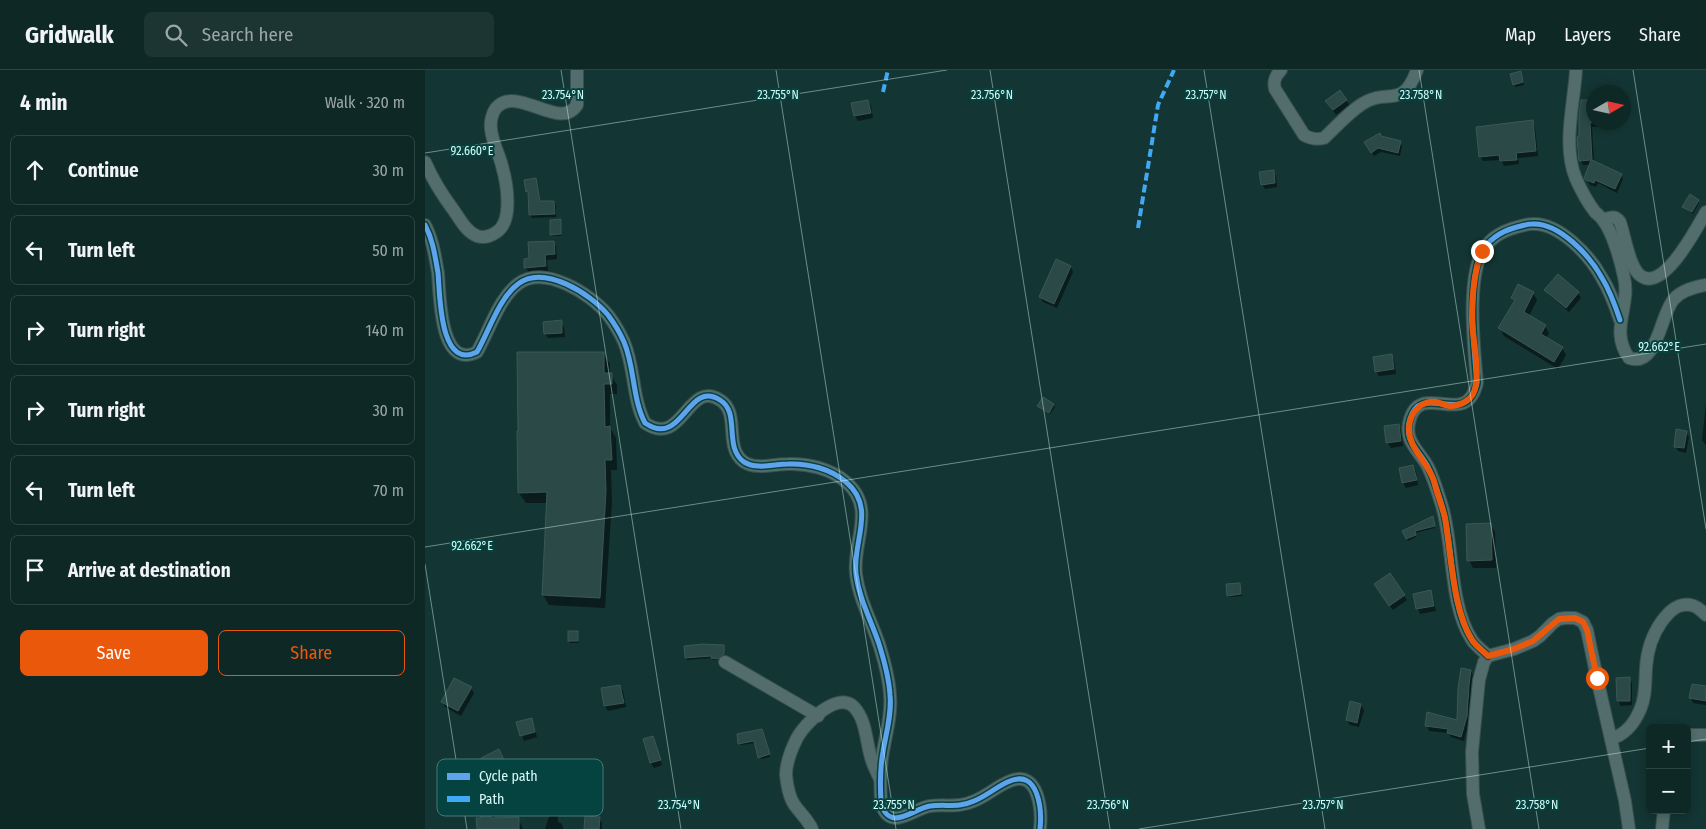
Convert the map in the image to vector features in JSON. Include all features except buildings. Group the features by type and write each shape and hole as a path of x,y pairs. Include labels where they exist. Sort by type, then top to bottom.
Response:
{"street":[{"path":"425,162 435,183 470,233 484,237 497,233 502,228 507,213 507,189 502,165 490,128 491,117 496,108 501,104 511,101 558,113 571,111 577,105 577,70"},
{"path":"1281,70 1274,78 1275,89 1304,135 1310,139 1317,140 1324,138 1361,104 1372,99 1395,96 1407,90 1412,84 1417,70"},
{"path":"1576,70 1572,99 1571,161 1576,179 1584,195 1609,230 1624,277 1626,291 1620,320 1620,332 1625,352 1629,358 1633,360 1648,356 1673,300 1685,291 1706,285"},
{"path":"1603,220 1611,217 1617,218 1620,222 1634,268 1641,276 1648,278 1658,276 1666,270 1682,252 1706,212"},
{"path":"1488,656 1472,640 1461,615 1442,506 1427,466 1409,437 1410,420 1413,412 1421,405 1435,402 1451,406 1458,405 1471,398 1477,383 1472,319 1477,266 1485,246 1504,231 1532,224 1550,227 1559,232 1591,262 1601,276 1620,320"},
{"path":"425,225 434,248 444,329 449,342 455,350 462,354 471,355 477,352 503,300 516,285 525,279 539,277 554,279 587,296 609,316 621,336 628,355 645,423 657,429 668,429 674,426 699,398 716,398 721,400 729,410 733,444 743,461 756,466 788,464 816,467 845,480 853,488 862,510 862,523 855,565 857,584 883,657 890,696 891,708 882,754 880,779 881,805 884,812 888,816 895,818 930,806 964,805 1011,781 1019,779 1033,787 1038,795 1040,829"},
{"path":"1611,739 1620,736 1628,730 1640,710 1646,685 1648,650 1656,630 1665,617 1672,610 1689,604 1699,607 1706,615"},
{"path":"1479,829 1473,794 1472,752 1481,669 1488,656 1514,649 1533,641 1559,619 1575,618 1583,622 1590,641 1625,801 1629,829"},
{"path":"725,662 818,716"},
{"path":"812,829 805,816 794,806 786,773 791,752 798,737 807,725 835,703 846,702 853,706 860,714 872,764 880,779"},
{"path":"1691,735 1706,735"},
{"path":"1662,829 1664,814"}],"marked path":[{"path":"883,92 888,70"},
{"path":"1138,228 1158,105 1174,70"}],"cycle path":[{"path":"1488,656 1472,640 1459,610 1442,506 1428,467 1410,439 1408,427 1410,419 1416,408 1424,404 1454,405 1464,403 1471,396 1477,383 1473,317 1474,283 1477,267 1481,254 1487,244 1496,236 1506,231 1532,224 1553,228 1563,234 1582,251 1597,269 1612,298 1620,320"},
{"path":"425,225 432,242 436,260 444,327 448,341 455,350 464,355 477,352 500,306 511,290 518,284 529,279 541,277 553,279 590,298 608,315 615,325 628,352 638,403 645,423 658,429 668,427 677,422 700,398 709,396 720,400 730,413 734,448 744,462 754,466 788,464 811,466 826,470 846,482 855,492 860,503 862,514 856,574 862,601 881,650 889,689 889,716 880,783 883,810 889,816 895,818 930,806 968,803 979,799 1005,783 1020,779 1027,781 1033,786 1037,794 1040,829"}],"route":[{"path":"1482,251 1477,266 1472,319 1477,383 1474,392 1471,398 1458,405 1451,406 1435,402 1421,405 1413,412 1410,420 1409,437 1433,478 1442,506 1461,615 1472,640 1488,656 1514,649 1533,641 1559,619 1575,618 1583,622 1587,630 1597,678"}]}
